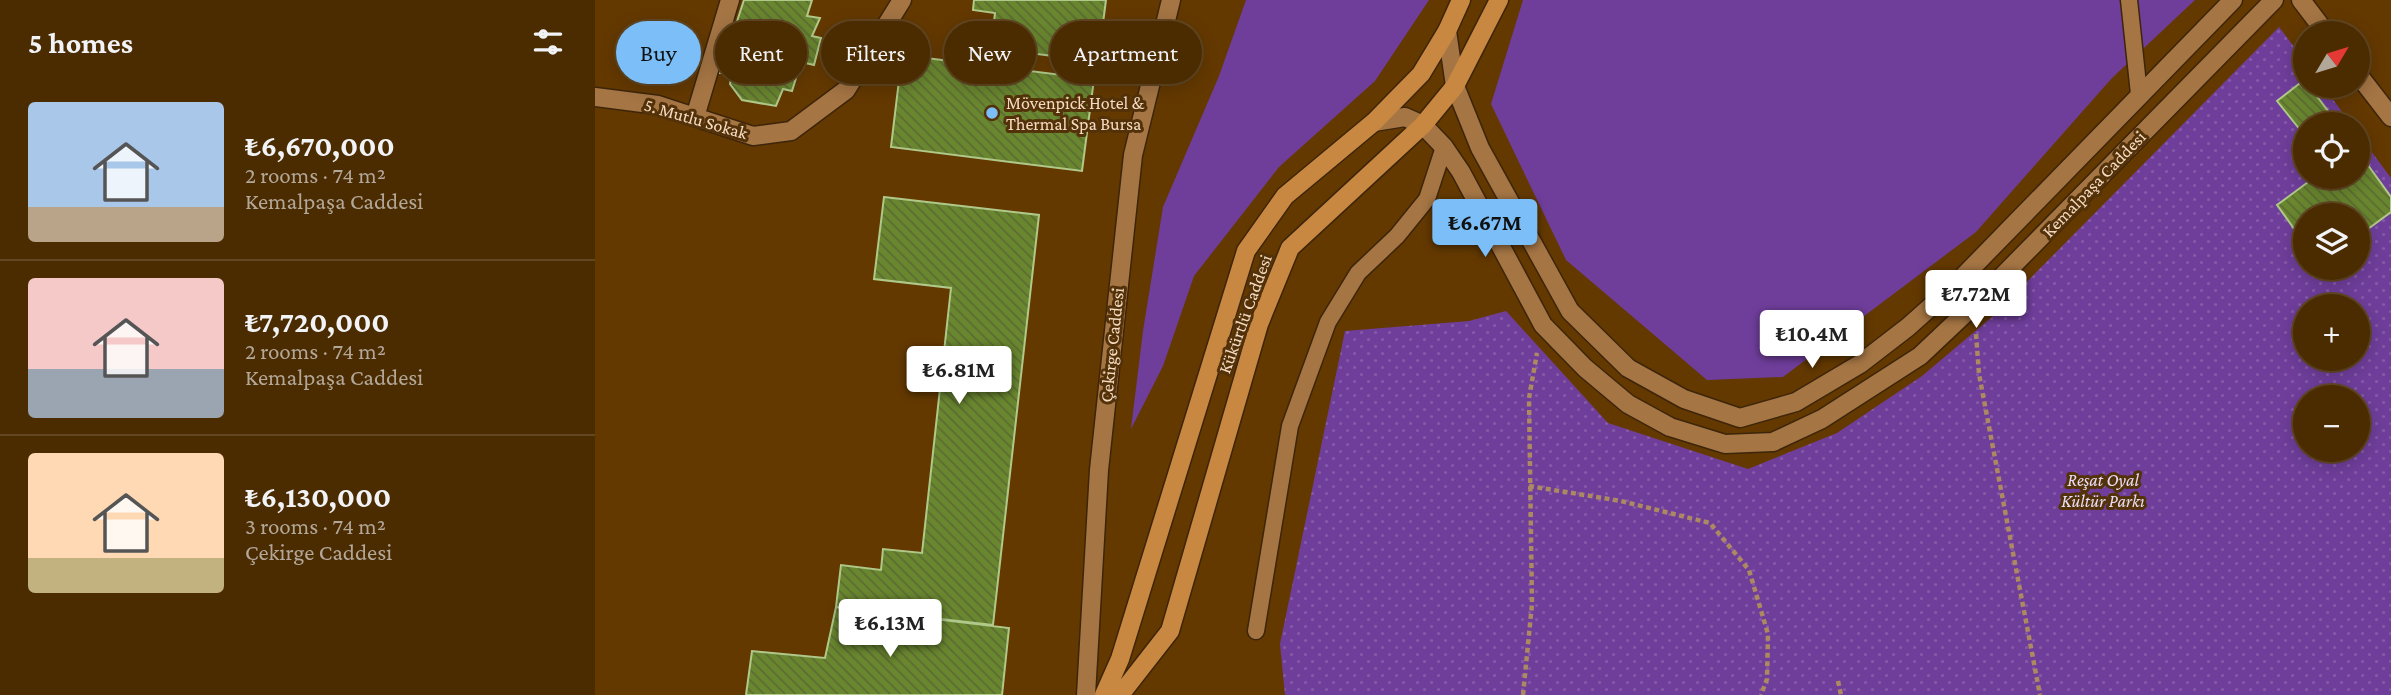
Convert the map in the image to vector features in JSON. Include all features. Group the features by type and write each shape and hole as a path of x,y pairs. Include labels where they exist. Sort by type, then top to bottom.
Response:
{"main road":[{"path":"695,117 730,0"},
{"name":"5. Mutlu Sokak","path":"595,97 658,105 753,136 791,131 846,90 902,0"},
{"name":"Çekirge Caddesi","path":"1086,695 1099,470 1133,155 1171,0"},
{"name":"Kükürtlü Caddesi","path":"1104,695 1120,659 1246,251 1285,195 1374,122 1421,74 1447,31 1461,0"},
{"name":"Kemalpaşa Caddesi","path":"1447,31 1455,86 1480,148 1570,312 1628,368 1684,399 1740,418 1796,402 1860,364 1908,327 1955,285 2233,0"},
{"name":"Kemalpaşa Caddesi","path":"1423,125 1444,147 1461,172 1543,325 1585,368 1628,404 1670,427 1725,444 1773,442 1822,419 1920,356 1974,306 2274,0"},
{"path":"2301,0 2317,21"},
{"name":"Kükürtlü Caddesi","path":"1120,695 1170,631 1259,324 1290,248 1423,125 1455,86 1501,3"},
{"path":"2370,90 2391,117"},
{"path":"1374,122 1405,117 1423,125"}],"lane":[{"path":"2129,0 2140,94"},
{"path":"1256,631 1290,426 1328,322 1358,273 1397,236 1427,199 1444,147"}],"path":[{"path":"1974,306 1979,374 2040,695"},
{"path":"1523,695 1532,604 1529,398 1543,325"},
{"path":"1529,486 1621,501 1710,523 1749,570 1768,634 1767,679 1761,695"},
{"path":"1838,681 1841,695"}],"green space":[{"path":"1246,0 1429,0 1375,81 1279,167 1194,276 1163,366 1131,429 1143,331 1163,207 1219,76"},
{"path":"1523,0 2195,0 2112,78 1976,232 1783,377 1707,380 1566,260 1491,104"},
{"name":"Reşat Oyal Kültür Parkı","path":"2279,27 2293,45 2293,98 2332,98 2342,112 2293,112 2293,189 2370,189 2370,150 2391,178 2391,695 1285,695 1280,644 1345,331 1469,321 1506,311 1608,423 1748,469 1837,433 1922,376 1992,317"}],"building":[{"path":"744,0 812,0 807,16 820,18 812,36 821,38 814,65 807,63 807,21 737,21"},
{"path":"974,0 1106,0 1103,21 1050,21 1050,56 1036,54 1036,21 994,21 995,13 973,10"},
{"name":"Mövenpick Hotel & Thermal Spa Bursa","path":"930,58 944,60 944,84 1036,84 1036,72 1050,74 1050,84 1093,84 1082,171 891,147 899,84 930,84"},
{"path":"730,84 794,84 792,91 783,89 776,106 742,100"},
{"path":"2293,89 2293,98 2318,98 2329,112 2293,112 2293,121 2277,101"},
{"path":"2370,168 2391,197 2391,212 2370,227 2370,203 2293,203 2293,227 2277,205 2299,189 2370,189"},
{"path":"884,197 1039,215 993,625 836,607 841,565 881,570 883,549 922,553 951,288 874,279"},
{"path":"836,607 1009,628 1002,695 746,695 752,651 825,658"}],"place":[{"name":"Mövenpick Hotel & Thermal Spa Bursa","path":"992,113"}]}
